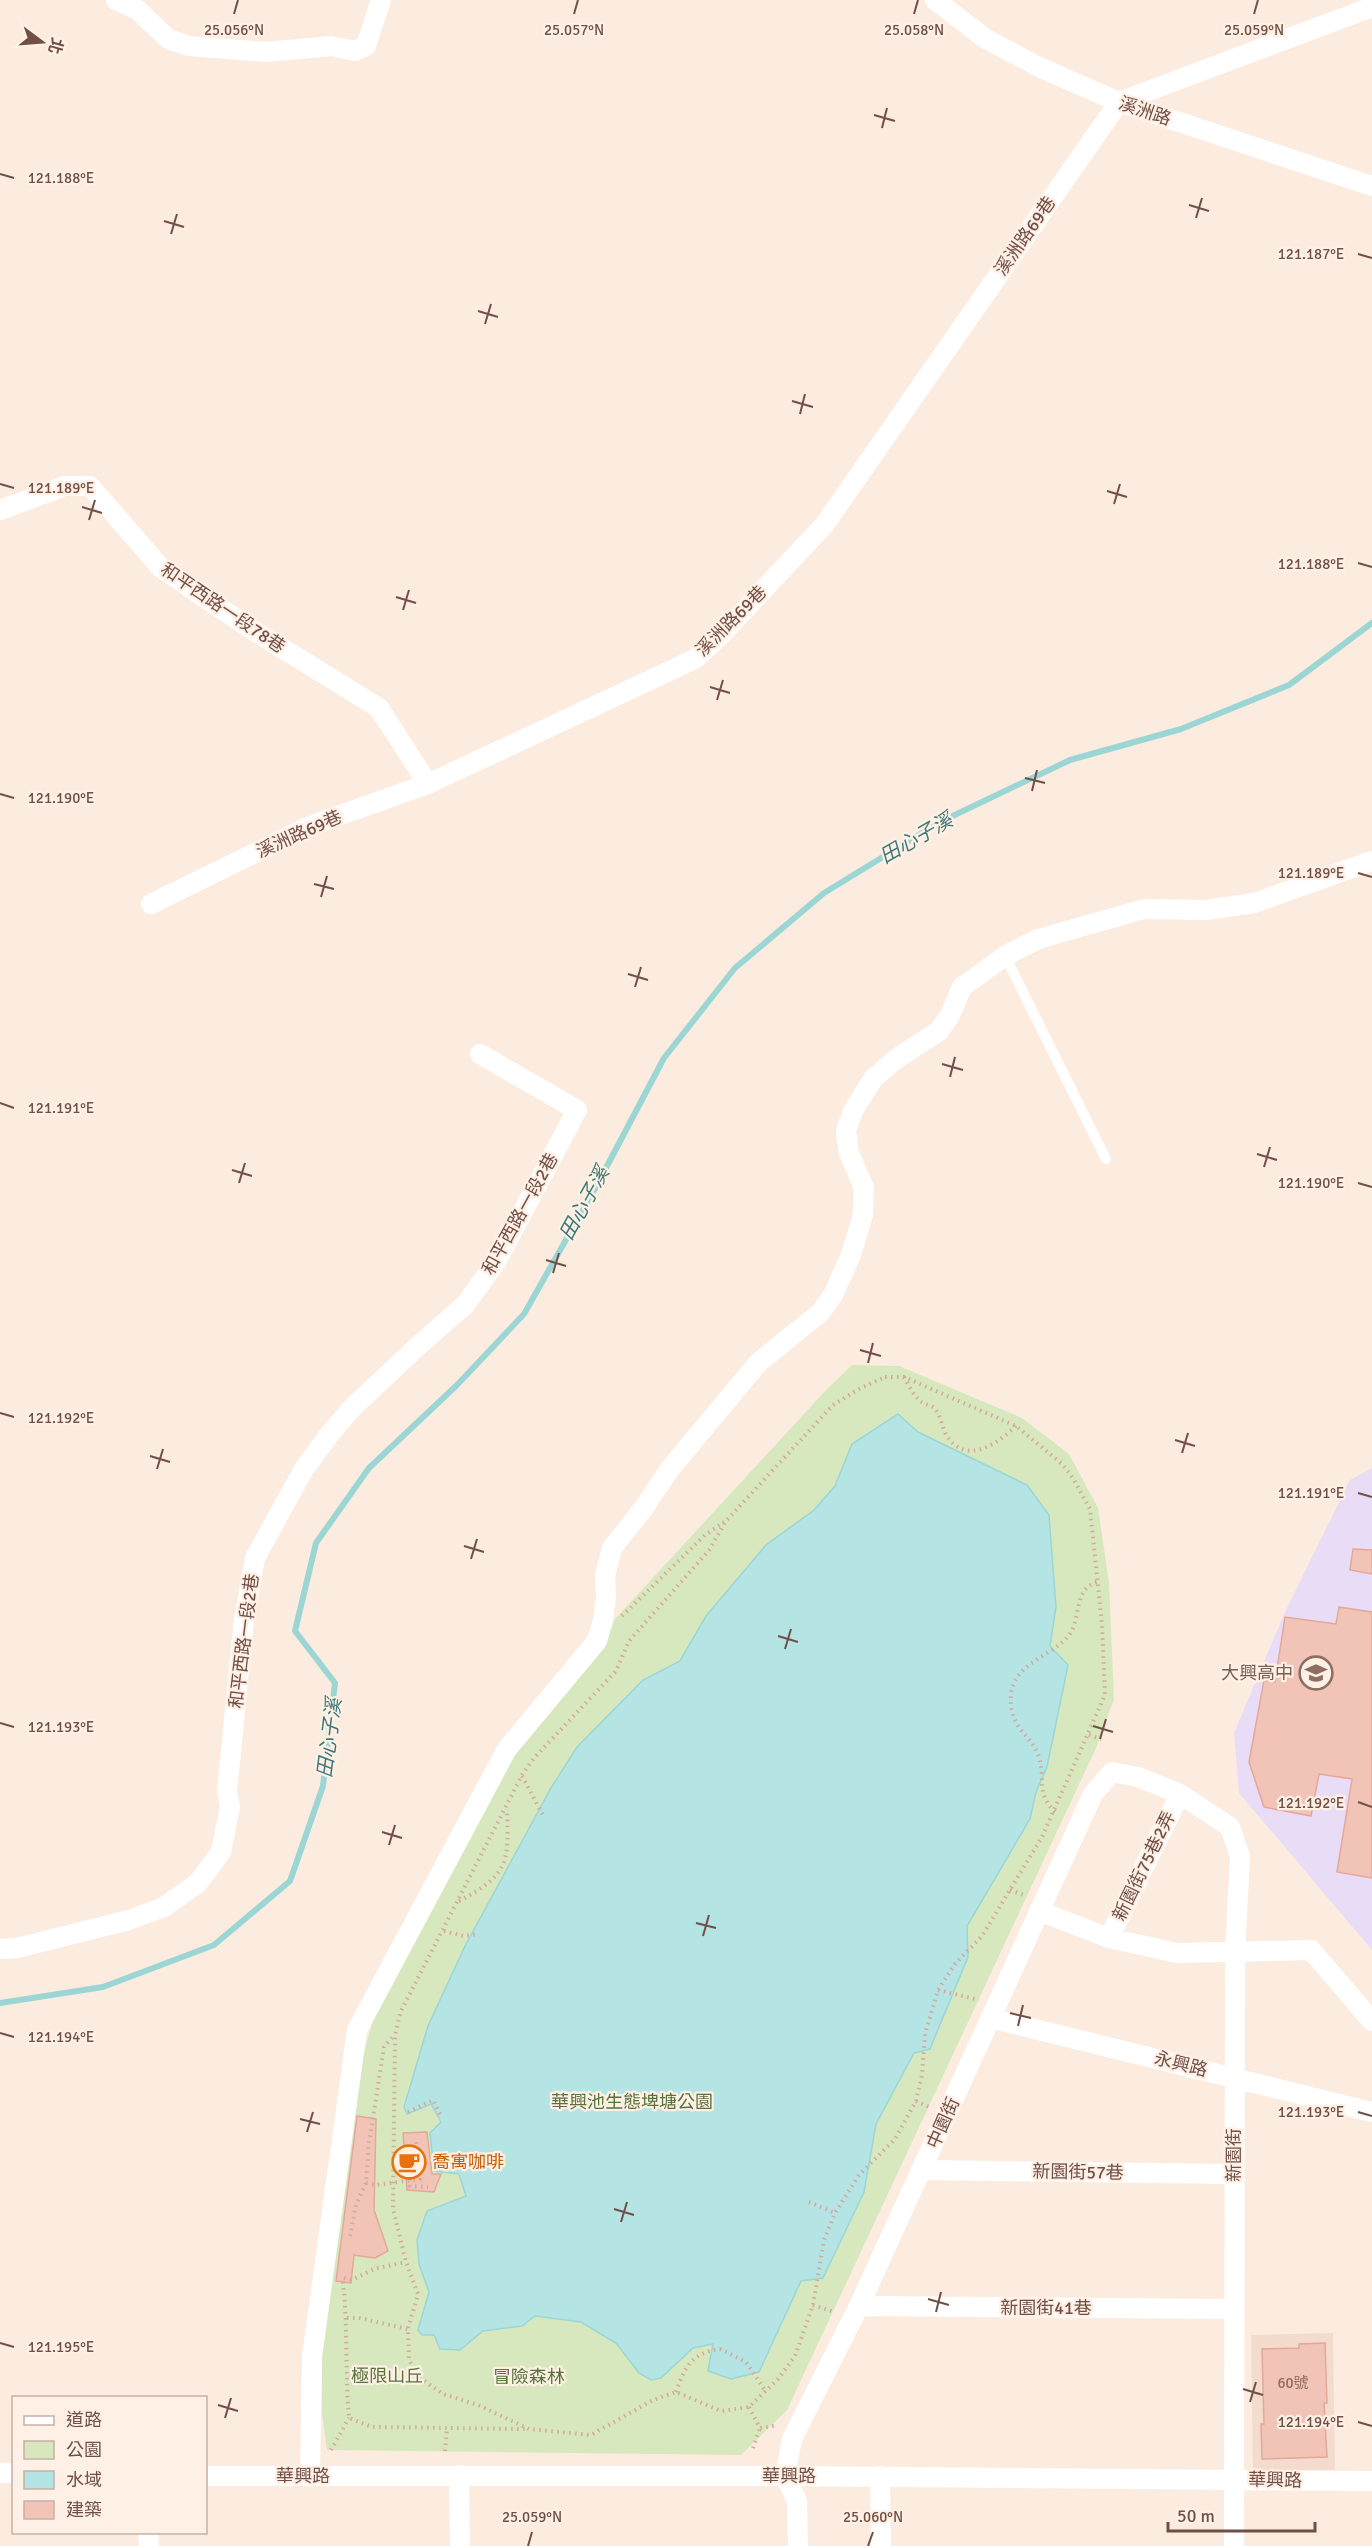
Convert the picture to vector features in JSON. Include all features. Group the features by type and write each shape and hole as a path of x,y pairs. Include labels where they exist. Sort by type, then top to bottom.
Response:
{"street":[{"path":"116,0 138,9 168,39 189,46 266,52 332,46 356,51 366,46 381,0"},
{"name":"溪洲路","path":"936,0 986,39 1041,68 1119,102 1372,186"},
{"path":"1119,102 1372,7"},
{"name":"溪洲路69巷","path":"151,904 312,825 428,784 695,659 719,637 825,524 1119,102"},
{"name":"和平西路一段78巷","path":"0,510 65,486 90,486 161,568 248,627 379,708 428,784"},
{"path":"310,2477 312,2357 357,2030 507,1749 597,1641 603,1621 606,1596 605,1576 612,1548 643,1509 669,1470 759,1362 820,1313 832,1295 851,1255 863,1215 864,1188 849,1153 846,1131 853,1111 873,1079 915,1045 939,1031 950,1015 962,987 1005,956 1038,939 1144,909 1206,910 1254,903 1372,861"},
{"name":"和平西路一段2巷","path":"0,1949 17,1948 129,1920 164,1908 198,1883 221,1852 230,1806 227,1792 244,1619 255,1558 304,1469 329,1435 351,1409 465,1305 496,1262 577,1110 480,1054"},
{"name":"中園街","path":"784,2476 792,2439 859,2306 923,2170 990,2018 1034,1903 1093,1794 1112,1772 1138,1777 1180,1794"},
{"name":"新園街75巷2弄","path":"1109,1938 1180,1794"},
{"name":"新園街","path":"1180,1794 1230,1827 1240,1856 1235,1952 1234,2546"},
{"path":"1034,1903 1109,1938 1177,1953 1311,1950 1372,2021"},
{"name":"永興路","path":"990,2018 1372,2112"},
{"name":"新園街57巷","path":"923,2170 1234,2174"},
{"name":"新園街41巷","path":"859,2306 1234,2309"},
{"path":"459,2475 460,2546"},
{"name":"華興路","path":"207,2476 880,2476 1372,2481"},
{"path":"784,2476 797,2501 798,2546"},
{"path":"880,2476 881,2546"}],"lane":[{"path":"1005,956 1106,1159"}],"path":[{"path":"350,2418 372,2427 529,2429 591,2435 653,2400 676,2392 721,2411 749,2407 766,2392 795,2356 813,2305 824,2240 835,2213 847,2191 872,2161 895,2139 916,2101 925,2034 938,1990 955,1964 982,1936 1055,1812 1105,1695 1102,1624 1090,1509 1073,1478 1062,1464 1016,1426 904,1377 885,1377 833,1405 725,1522 710,1549 628,1641 616,1671 534,1758 522,1776 401,2011 395,2034 393,2209 406,2262 418,2294 408,2329 409,2360 419,2377 443,2394 478,2405 529,2429"},
{"path":"904,1377 921,1402 935,1409 949,1440 960,1448 978,1450 990,1446 1002,1440 1016,1426"},
{"path":"620,1618 705,1535 725,1522"},
{"path":"1055,1812 1046,1803 1040,1784 1040,1759 1035,1747 1018,1728 1013,1713 1012,1694 1016,1681 1027,1666 1067,1639 1073,1628 1084,1590 1097,1582"},
{"path":"1089,1735 1101,1739"},
{"path":"522,1776 543,1815"},
{"path":"459,1901 477,1892 503,1867 508,1843 507,1808"},
{"path":"1010,1890 1034,1903"},
{"path":"443,1931 464,1935 478,1934"},
{"path":"938,1990 980,2000"},
{"path":"349,2243 356,2205 366,2183 369,2143 384,2048 395,2034"},
{"path":"408,2112 433,2100 441,2116"},
{"path":"916,2101 930,2108"},
{"path":"366,2183 375,2185 420,2179 416,2141"},
{"path":"408,2180 410,2186 428,2187"},
{"path":"809,2202 835,2213"},
{"path":"344,2278 352,2280 374,2269 406,2262"},
{"path":"331,2450 350,2418 347,2391 345,2270"},
{"path":"813,2305 834,2312"},
{"path":"347,2318 359,2318 408,2329"},
{"path":"676,2392 685,2366 698,2355 720,2349 747,2362 766,2392"},
{"path":"749,2407 760,2428 753,2448"},
{"path":"760,2428 774,2426"},
{"path":"445,2451 447,2428"}],"shaded area":[{"name":"大興高中","path":"1372,1468 1372,1950 1239,1793 1234,1733 1285,1612 1350,1480"},
{"path":"1333,2333 1335,2470 1253,2471 1251,2335"}],"green space":[{"name":"華興池生態埤塘公園","path":"852,1365 899,1366 1022,1418 1069,1454 1098,1508 1109,1583 1114,1699 1096,1748 787,2410 741,2455 327,2450 322,2414 322,2346 361,2064 376,2008 507,1757 596,1655 615,1619 827,1389"}],"water":[{"name":"華興池生態埤塘公園","path":"898,1414 918,1432 1027,1485 1049,1515 1056,1607 1050,1646 1068,1665 1047,1767 1036,1792 1030,1819 967,1926 968,1957 930,2049 914,2053 876,2124 864,2192 823,2278 801,2281 759,2372 731,2379 708,2371 713,2344 693,2348 661,2378 651,2380 639,2373 616,2343 581,2322 535,2316 522,2326 483,2331 460,2350 440,2349 434,2335 422,2335 418,2330 429,2292 419,2264 417,2240 427,2211 466,2196 459,2174 434,2171 430,2133 441,2122 431,2104 407,2114 404,2107 428,2026 465,1946 551,1788 577,1747 643,1680 680,1661 706,1616 766,1545 814,1510 835,1486 852,1444"}],"building":[{"path":"1353,1549 1372,1550 1372,1574 1350,1570"},
{"path":"1339,1607 1372,1612 1372,1878 1337,1872 1352,1779 1319,1774 1311,1816 1264,1807 1249,1762 1264,1680 1275,1682 1285,1617 1336,1624"},
{"path":"357,2116 376,2119 374,2210 388,2251 375,2258 354,2255 351,2283 336,2281"},
{"path":"427,2132 432,2174 441,2174 434,2192 407,2190 403,2133"},
{"path":"1325,2343 1327,2403 1324,2403 1327,2457 1262,2459 1261,2424 1264,2424 1262,2349 1299,2348 1299,2344"}],"waterway":[{"name":"田心子溪","path":"0,2003 103,1987 214,1945 290,1881 323,1786 335,1683 295,1631 316,1543 369,1468 457,1385 524,1314 597,1185 664,1058 735,968 824,893 940,822 1070,760 1181,729 1289,685 1372,623"}],"place":[{"name":"大興高中","path":"1316,1673"},
{"name":"喬寓咖啡","path":"409,2162"}],"park label":[{"name":"極限山丘","path":"387,2376"},
{"name":"冒險森林","path":"529,2377"}]}
